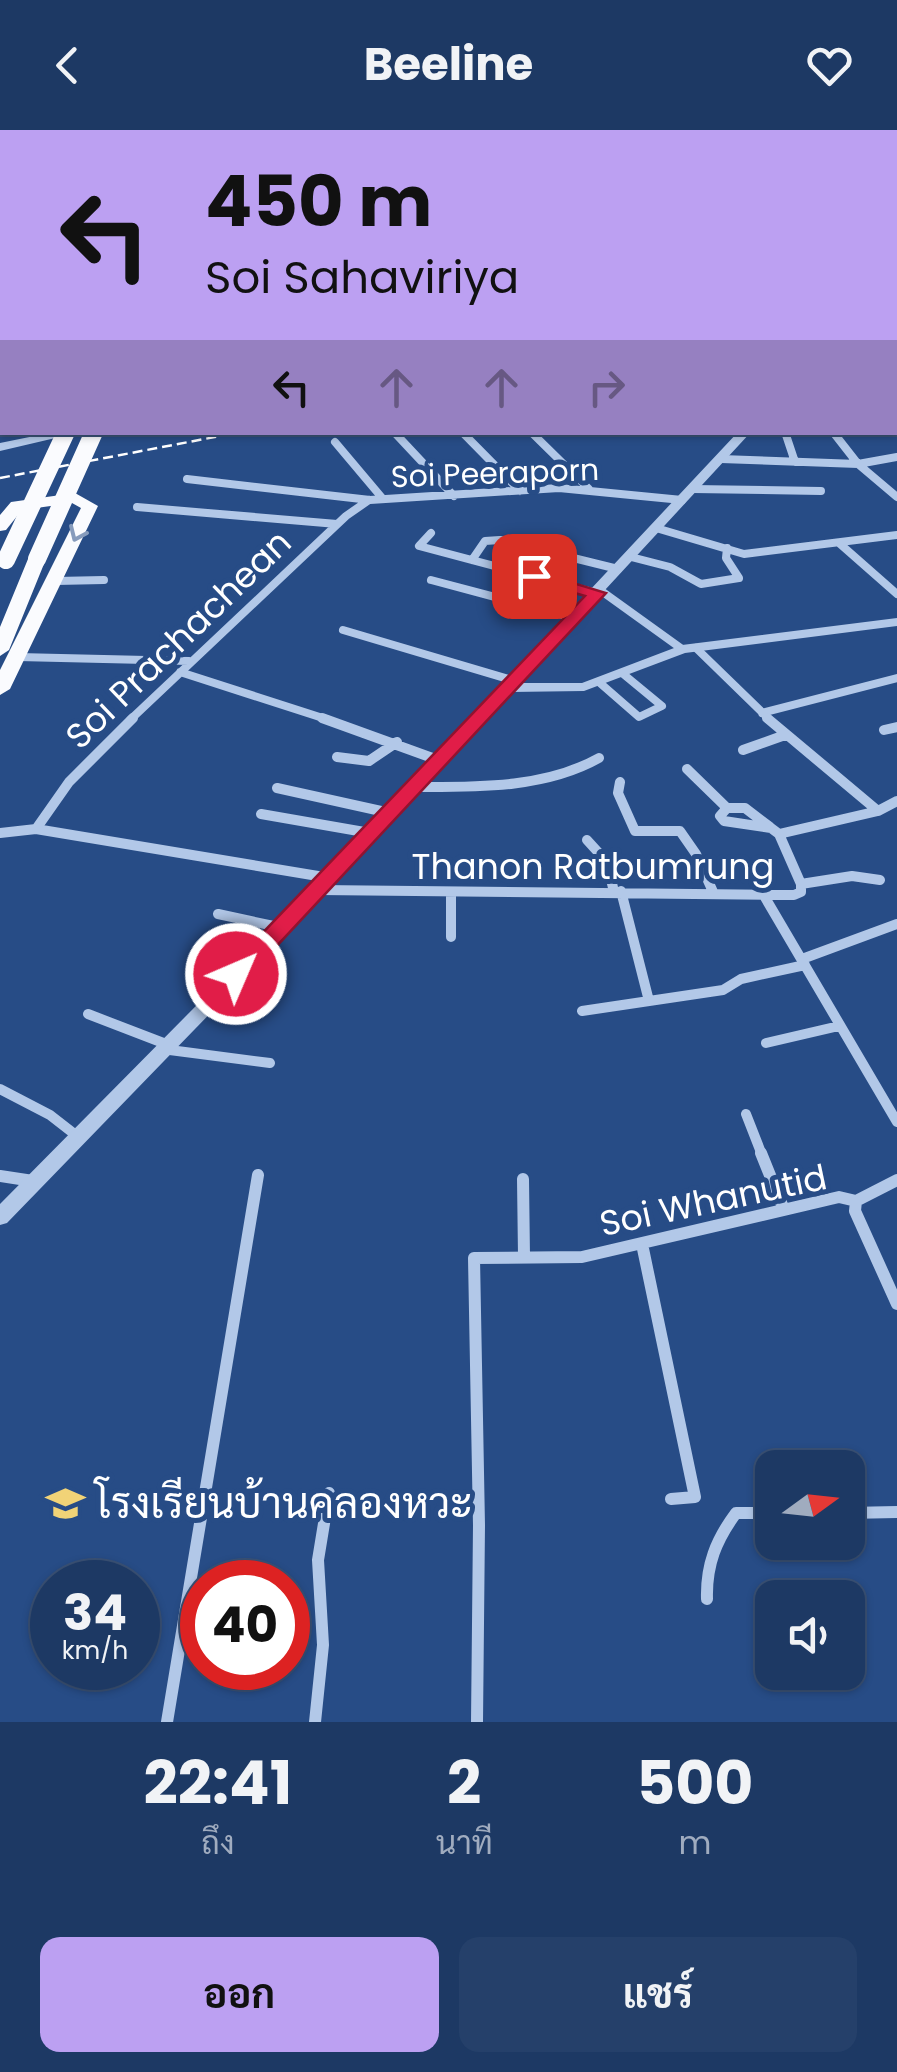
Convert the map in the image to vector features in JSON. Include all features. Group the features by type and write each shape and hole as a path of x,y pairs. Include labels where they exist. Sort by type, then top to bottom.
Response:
{"highway":[{"path":"3,567 65,435"},
{"path":"0,689 37,559 93,435"},
{"path":"0,526 17,506 76,498 90,506 56,580 9,653"}],"street":[{"path":"0,447 61,435"},
{"path":"397,435 454,496"},
{"path":"465,435 520,491"},
{"path":"534,435 589,489"},
{"path":"0,1217 283,928 743,435"},
{"path":"785,435 795,462"},
{"path":"835,435 858,464 897,497"},
{"path":"335,442 383,499"},
{"path":"721,459 858,464 897,457"},
{"name":"Soi Peeraporn","path":"188,479 370,500 589,489 688,494 821,491"},
{"name":"Soi Prachachean","path":"36,828 70,782 189,661 337,524 370,500"},
{"path":"137,507 337,524"},
{"path":"656,528 744,554 897,535"},
{"path":"431,533 419,546 598,592 689,648 785,735 878,811"},
{"path":"472,560 485,541 500,540 670,568 701,584 740,578 726,558 727,548"},
{"path":"839,543 897,594"},
{"path":"56,580 104,580"},
{"path":"431,580 574,618"},
{"path":"343,630 511,685 567,688 600,682 689,648 897,622"},
{"path":"9,653 189,661"},
{"path":"180,672 397,742 438,760"},
{"path":"600,682 639,718 662,706 622,673"},
{"path":"762,713 897,678"},
{"path":"884,730 897,727"},
{"path":"743,750 785,735"},
{"path":"337,757 368,761 397,742"},
{"path":"413,788 488,786 578,770 599,758"},
{"path":"687,769 727,808 745,808 775,831"},
{"path":"620,782 618,793 635,831 680,830 714,894"},
{"path":"277,788 390,813"},
{"name":"Thanon Ratbumrung","path":"0,833 36,828 324,884 451,893 794,895 801,892 801,884 775,831 878,811 897,802"},
{"path":"727,808 720,816 729,824 775,831"},
{"path":"261,814 370,833"},
{"path":"587,840 607,862 640,960 649,1001"},
{"path":"801,884 852,876 880,880"},
{"path":"450,937 451,893"},
{"path":"763,894 897,1122"},
{"path":"218,914 283,928"},
{"path":"582,1011 723,990 897,924"},
{"path":"88,1014 164,1046 270,1063"},
{"path":"766,1043 839,1026"},
{"path":"0,1089 50,1116 77,1136"},
{"path":"746,1114 784,1210"},
{"path":"166,1722 258,1175"},
{"path":"0,1176 34,1181"},
{"path":"523,1178 524,1257"},
{"path":"897,1180 856,1201 855,1211 891,1278 897,1304"},
{"name":"Soi Whanutid","path":"478,1722 474,1258 582,1257 839,1197 856,1201"},
{"path":"642,1244 695,1497 671,1499"},
{"path":"314,1722 323,1645 318,1560 329,1493"},
{"path":"865,1513 897,1512"},
{"path":"707,1599 704,1572 726,1525 736,1513 755,1513"}],"railway":[{"path":"0,478 225,435"}],"place":[{"name":"โรงเรียนบ้านคลองหวะ","path":"65,1503"}],"route":[{"path":"236,974 597,593 534,576"}]}
